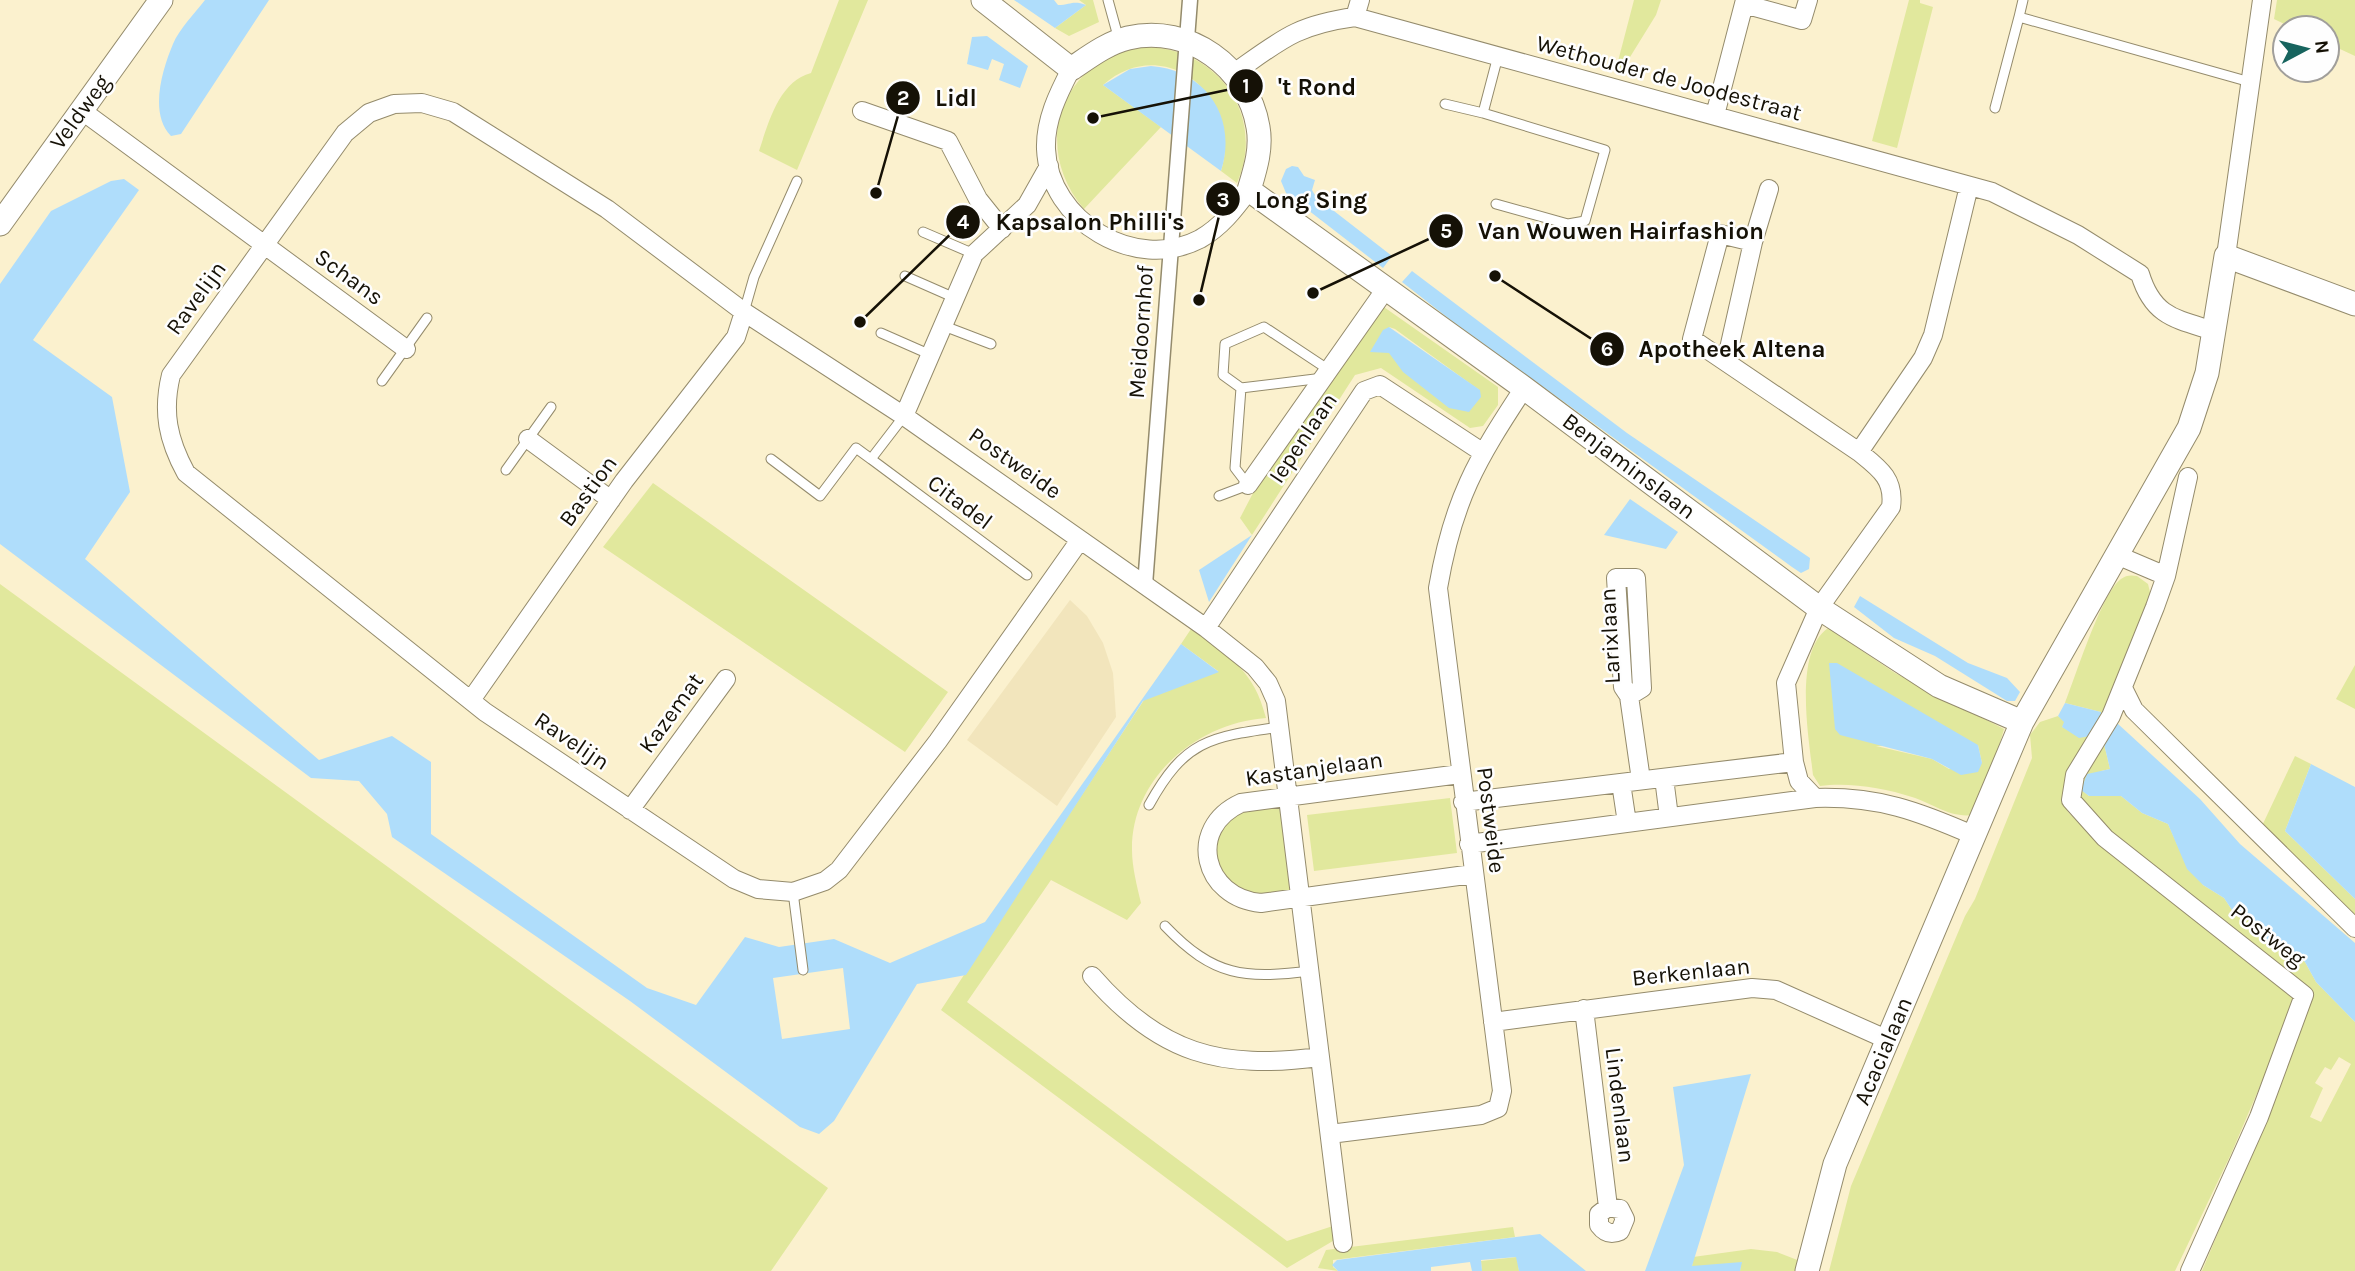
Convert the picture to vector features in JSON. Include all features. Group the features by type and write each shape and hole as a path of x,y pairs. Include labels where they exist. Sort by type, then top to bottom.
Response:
{"street":[{"name":"Veldweg","path":"0,224 161,0"},
{"path":"983,0 1071,69"},
{"name":"Meidoornhof","path":"1144,584 1190,0"},
{"path":"1715,115 1745,2 1802,20 1808,0"},
{"path":"2262,0 2226,256 2355,303"},
{"path":"1234,73 1296,30 1358,9"},
{"name":"Wethouder de Joodestraat","path":"1358,9 1498,56 1969,186 2013,201 2078,235 2140,274 2145,291 2164,315 2214,331"},
{"path":"1156,35 1186,51 1212,53 1234,73 1251,99 1259,129 1258,161 1249,191 1228,219 1199,239 1170,248 1129,247 1097,233 1070,210 1058,190 1046,149 1048,119 1071,69 1100,49 1120,41 1156,35"},
{"name":"Ravelijn","path":"744,312 607,209 453,111 422,103 394,104 369,113 345,133 171,375 165,400 174,450 186,473 471,700 734,879 758,890 793,892 817,885 839,870 938,741 1080,540"},
{"path":"81,110 264,245"},
{"path":"862,111 948,141 978,199 1002,229"},
{"path":"904,416 974,254 1027,205 1049,166"},
{"path":"1859,452 1923,358 1933,335 1969,186"},
{"path":"1726,362 1753,242 1769,189"},
{"name":"Benjaminslaan","path":"1249,191 1389,286 1819,608 1939,686 2022,722"},
{"path":"1753,242 1720,234 1692,339 1859,452 1885,472 1893,491 1891,507 1819,608 1786,683 1794,762 1800,782 1815,798"},
{"name":"Schans","path":"264,245 406,349"},
{"name":"Acacialaan","path":"1807,1271 1835,1164 2022,722 2119,556 2189,428 2207,373 2226,256"},
{"path":"1248,485 1389,286"},
{"name":"Postweide","path":"744,312 904,416 1144,584 1255,667 1268,683 1276,701 1280,727 1343,1243"},
{"name":"Bastion","path":"471,700 611,500 736,337 744,312"},
{"name":"Iepenlaan","path":"1206,628 1364,391 1380,386 1482,452"},
{"name":"Postweide","path":"1330,1134 1481,1115 1498,1108 1502,1091 1438,588 1450,528 1460,497 1482,452 1524,388"},
{"path":"528,439 611,500"},
{"name":"Postweg","path":"2188,477 2166,576 2111,716 2075,775 2071,800 2105,838 2304,995 2259,1117 2190,1271"},
{"path":"2119,556 2166,576"},
{"name":"Larixlaan","path":"1629,696 1642,688 1636,579 1616,578 1623,688 1629,696 1641,780"},
{"name":"Kazemat","path":"630,810 726,679"},
{"path":"2123,688 2134,710 2355,928"},
{"path":"1464,802 1794,762"},
{"name":"Kastanjelaan","path":"1460,774 1241,803 1231,807 1214,822 1208,840 1207,859 1215,879 1237,899 1261,903 1473,874"},
{"path":"1664,778 1669,817"},
{"path":"1621,783 1627,822"},
{"path":"1469,844 1815,798 1881,801 1917,810 1975,836"},
{"path":"1092,976 1117,1004 1155,1033 1179,1045 1237,1062 1272,1063 1320,1057"},
{"name":"Berkenlaan","path":"1493,1022 1752,988 1776,990 1886,1039"},
{"name":"Lindenlaan","path":"1584,1009 1608,1207"}],"lane":[{"path":"1108,0 1120,41"},
{"path":"1995,108 2023,0"},
{"path":"2019,17 2250,82"},
{"path":"1483,113 1498,56"},
{"path":"1445,104 1605,149 1585,221 1568,224 1496,204"},
{"path":"744,312 754,277 797,181"},
{"path":"923,232 974,254"},
{"path":"905,276 955,298"},
{"path":"382,381 427,318"},
{"path":"944,326 991,344"},
{"path":"1264,327 1326,374 1241,388 1223,375 1225,344 1264,327"},
{"path":"881,333 932,355"},
{"path":"1219,496 1248,485 1234,468 1241,388"},
{"path":"506,470 551,407"},
{"path":"771,459 820,496 856,448 871,459 904,416"},
{"name":"Citadel","path":"871,459 1027,575"},
{"path":"1149,805 1177,761 1199,746 1224,734 1280,727"},
{"path":"793,892 803,970"},
{"path":"1165,926 1182,944 1224,969 1263,977 1311,971"}],"shaded area":[{"path":"1070,600 1087,616 1103,643 1113,673 1116,717 1057,806 967,740"}],"green space":[{"path":"839,0 868,0 797,170 759,151 776,105 783,94 800,78 811,73"},
{"path":"1079,0 1093,0 1099,22 1069,36 1055,28 1086,5"},
{"path":"1634,0 1661,0 1656,15 1622,70 1616,69"},
{"path":"1909,0 1920,0 1920,3 1933,7 1897,148 1872,141"},
{"path":"2277,0 2355,0 2355,56 2341,50 2341,14 2275,14"},
{"path":"1150,47 1175,51 1197,61 1216,74 1231,92 1241,112 1245,134 1244,158 1237,183 1221,171 1225,144 1221,119 1210,97 1194,80 1173,69 1150,65 1127,70 1103,85 1161,127 1084,209 1067,183 1059,157 1058,130 1064,106 1077,83 1096,66 1120,53"},
{"path":"1381,305 1498,387 1498,405 1483,426 1470,428 1381,368 1355,375 1252,535 1240,518 1263,474","holes":["1389,327 1479,390 1402,368 1389,352"]},
{"path":"653,483 948,692 905,752 603,547"},
{"path":"2137,576 2148,584 2151,596 2106,707 2100,717 2101,712 2065,703 2106,600 2121,579"},
{"path":"0,584 828,1188 771,1271 0,1271"},
{"path":"1828,628 1895,673 2004,729 1979,814 1960,815 1912,797 1878,789 1854,785 1820,786 1813,775 1806,697 1810,656 1817,640","holes":["1978,745 1982,763 1949,769 1932,759 1876,746"]},
{"path":"1191,629 1239,666 1255,688 1266,718 1216,730 1173,758 1156,777 1143,799 1135,824 1132,856 1141,903 1127,920 1051,880 967,1002 1287,1241 1336,1225 1338,1238 1287,1268 941,1010 1144,700 1218,671 1181,644"},
{"path":"2355,665 2355,709 2336,699"},
{"path":"2058,716 2065,722 2062,727 2090,736 2063,800 2068,812 2095,839 2298,997 2231,1154 2175,1271 1829,1271 1851,1186 1965,916 1975,899 2032,758 2030,735 2040,722"},
{"path":"2104,744 2110,769 2101,771 2082,790 2089,796 2121,796 2142,813 2168,824 2181,853 2203,885 2224,898 2234,913 2252,920 2266,941 2288,947 2305,962 2316,982 2355,1022 2355,1271 2202,1271 2266,1119 2309,995 2109,834 2076,797 2078,777","holes":["2339,1057 2351,1064 2321,1122 2310,1117 2323,1088 2315,1083 2325,1067 2331,1070"]},
{"path":"2295,756 2311,764 2285,831 2355,899 2355,924 2260,830"},
{"path":"1450,798 1457,853 1314,871 1307,815"},
{"path":"1281,802 1291,894 1261,899 1223,880 1214,852 1216,836 1221,827 1238,814"},
{"path":"1513,1227 1515,1237 1333,1260 1333,1267 1338,1271 1318,1268 1326,1250"},
{"path":"1751,1249 1777,1252 1800,1261 1798,1271 1740,1271 1741,1263 1692,1267 1693,1257"},
{"path":"1517,1257 1519,1271 1482,1271 1481,1261"}],"water":[{"path":"205,0 269,0 181,134 171,136 160,116 162,79 176,38"},
{"path":"1014,0 1054,0 1058,5 1086,5 1055,28"},
{"path":"987,36 1028,66 1020,88 999,80 1004,64 992,59 988,70 967,64 972,37"},
{"path":"1151,66 1170,69 1188,77 1202,87 1213,100 1225,133 1221,171 1103,85 1130,69"},
{"path":"1298,167 1304,176 1315,180 1312,190 1316,197 1392,256 1383,268 1286,193 1281,181 1286,169"},
{"path":"124,179 139,190 33,340 112,397 130,492 85,559 319,760 392,736 431,762 431,834 647,988 696,1005 745,937 779,947 834,939 890,963 985,922 1181,644 1219,672 1143,701 966,975 917,984 834,1121 819,1134 800,1127 630,1001 392,837 387,814 359,781 311,778 0,544 0,284 51,211 111,181","holes":["843,968 850,1029 782,1039 773,978"]},
{"path":"1412,271 1627,433 1810,558 1809,569 1801,573 1792,567 1448,318 1402,282"},
{"path":"1389,327 1480,390 1481,397 1469,412 1449,408 1403,372 1389,353 1370,352 1383,330"},
{"path":"1630,499 1678,532 1666,549 1604,535"},
{"path":"1252,535 1209,602 1199,570"},
{"path":"1860,596 1968,663 2007,678 2020,692 2015,701 2007,701 1935,656 1894,638 1854,607"},
{"path":"1829,663 1837,663 1978,745 1982,763 1978,772 1961,775 1932,759 1840,735 1835,729"},
{"path":"2065,703 2101,712 2101,717 2117,723 2200,799 2240,844 2355,943 2355,1022 2316,982 2305,962 2288,947 2266,941 2252,920 2234,913 2224,898 2203,885 2187,869 2168,824 2142,813 2121,796 2089,796 2081,790 2087,774 2110,769 2104,744 2090,736 2079,738 2062,727 2064,722 2058,716"},
{"path":"2311,764 2355,787 2355,899 2285,831"},
{"path":"1751,1074 1692,1266 1742,1262 1740,1271 1645,1271 1684,1165 1673,1087"},
{"path":"1540,1234 1586,1271 1519,1271 1516,1257 1481,1260 1482,1271 1472,1271 1470,1262 1431,1267 1431,1271 1338,1271 1332,1265 1337,1260"}],"place":[{"name":"'t Rond","path":"1093,118"},
{"name":"Lidl","path":"876,193"},
{"name":"Apotheek Altena","path":"1495,276"},
{"name":"Van Wouwen Hairfashion","path":"1313,293"},
{"name":"Long Sing","path":"1199,300"},
{"name":"Kapsalon Philli's","path":"860,322"}]}
